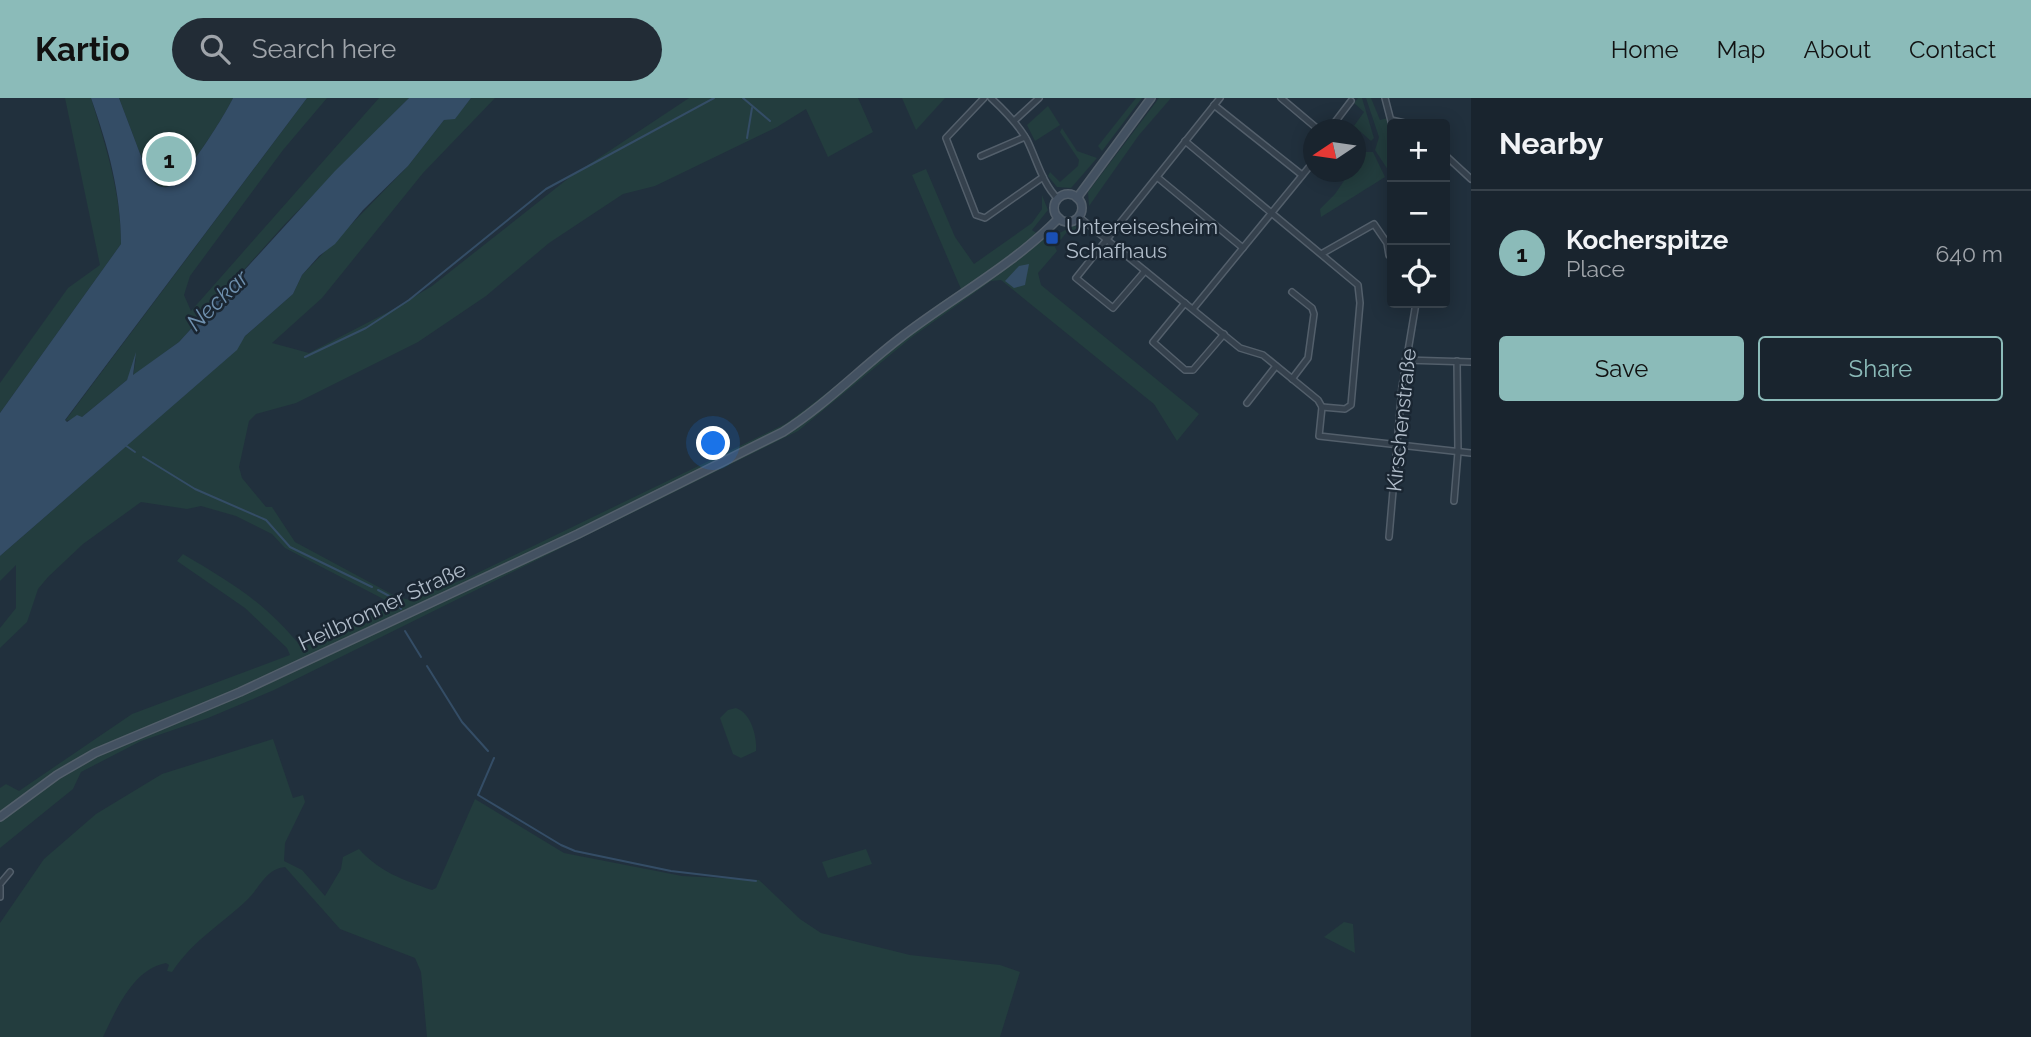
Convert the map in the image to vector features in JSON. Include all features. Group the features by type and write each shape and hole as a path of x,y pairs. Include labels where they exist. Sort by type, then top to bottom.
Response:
{"main road":[{"path":"1077,198 1151,98"},
{"path":"1067,195 1077,198 1082,205 1079,217 1068,222 1059,218 1055,208 1058,199 1067,195"},
{"name":"Heilbronner Straße","path":"0,817 48,781 95,753 240,692 566,540 783,432 807,416 902,337 1009,261 1059,218"}],"street":[{"path":"984,98 946,138 976,215 985,218 1043,177"},
{"path":"991,98 1014,121 1025,137 1043,177 1058,199"},
{"path":"1014,121 1039,98"},
{"path":"1145,271 1113,308 1076,278 1220,98"},
{"path":"1281,98 1306,119"},
{"path":"1385,98 1391,119"},
{"path":"1337,119 1351,101"},
{"path":"1193,309 1302,175 1214,105"},
{"path":"981,156 1025,137"},
{"path":"1079,217 1240,348 1263,355 1322,407 1345,409 1351,405 1361,293 1355,280 1185,141"},
{"path":"1450,160 1471,179"},
{"path":"1157,177 1243,248"},
{"path":"1323,253 1374,223 1387,245"},
{"path":"1292,292 1311,308 1314,314 1308,358 1292,379"},
{"path":"1185,303 1154,344 1191,371 1224,334"},
{"name":"Kirschenstraße","path":"1389,537 1405,360 1415,308"},
{"path":"1405,360 1471,362"},
{"path":"1454,501 1458,452 1457,361"},
{"path":"1247,403 1276,366"},
{"path":"1322,407 1319,436 1471,453"},
{"path":"0,897 0,886 10,872"}],"green space":[{"path":"65,98 91,98 115,188 121,244 0,413 0,383 68,288 100,265"},
{"path":"119,98 233,98 193,162 174,183 163,187 154,183 147,172"},
{"path":"307,98 327,98 283,150 190,276 184,295 191,311 379,98 409,98 285,224 179,342 133,376 136,358 127,380 82,417 65,421"},
{"path":"471,98 495,98 423,173 322,298 272,343 309,353 392,310 432,286 570,177 689,98 858,98 873,132 828,157 806,109 777,127 655,186 623,194 549,243 486,296 418,342 296,403 256,414 249,421 239,467 242,478 266,507 272,507 295,542 397,597 410,600 467,578 785,424 961,289 912,175 926,169 955,237 974,264 1032,223 1042,209 1042,195 1048,210 1032,230 1047,240 1074,225 1078,228 1066,233 1055,247 1057,251 1038,273 1041,285 1199,414 1177,441 1154,404 1001,280 991,281 912,337 798,431 274,690 208,718 141,741 81,772 73,789 0,848 0,788 6,784 19,791 132,714 290,655 287,648 245,608 177,561 183,554 261,606 302,648 392,606 393,604 285,548 272,534 236,516 201,506 187,509 141,502 83,544 48,577 38,589 27,622 0,648 0,628 16,608 16,565 0,581 0,556 233,353 245,336 293,294 302,275 408,166 444,120 455,118"},
{"path":"902,98 945,98 916,130"},
{"path":"1136,98 1142,98 1102,151 1098,146"},
{"path":"1159,98 1171,98 1139,135 1089,206 1088,192"},
{"path":"1358,98 1362,98 1374,138 1371,141 1366,137 1366,119 1359,119 1364,112 1354,103"},
{"path":"1366,98 1371,98 1380,120 1388,118 1387,168 1375,150 1379,137"},
{"path":"1048,106 1060,125 1035,141 1027,125"},
{"path":"1062,128 1077,151 1097,158 1071,188 1057,187 1048,176 1050,172 1060,182 1078,166 1079,160 1060,132"},
{"path":"1366,152 1373,152 1385,177 1321,217 1320,209 1343,182 1366,182"},
{"path":"736,708 746,715 755,739 756,751 741,758 733,754 720,718 728,710"},
{"path":"273,739 293,798 303,795 305,802 285,843 284,861 302,870 325,896 341,869 343,857 359,849 375,864 393,874 432,890 436,888 475,799 564,853 682,876 759,880 800,919 821,933 910,955 1000,965 1020,972 1000,1037 427,1037 421,972 415,958 340,929 285,867 268,875 248,899 190,950 172,972 167,971 169,965 166,963 144,973 127,992 103,1037 0,1037 0,923 44,859 96,814 162,774"},
{"path":"866,849 872,864 828,878 822,862"},
{"path":"1344,922 1353,924 1355,953 1324,937"}],"water":[{"path":"91,98 119,98 147,172 154,183 167,187 193,162 233,98 307,98 65,420 67,422 77,415 82,417 127,380 136,352 133,375 179,342 335,171 409,98 471,98 455,119 444,120 408,166 302,275 293,294 245,336 237,350 0,556 0,413 121,244 119,206 112,170"},
{"path":"1029,264 1025,285 1014,288 1005,281 1019,266"}],"waterway":[{"path":"305,357 366,328 409,300 546,189 714,98"},
{"path":"743,98 770,121"},
{"path":"747,138 752,108"},
{"path":"125,445 135,452"},
{"path":"143,457 195,489 266,520 290,547 372,587"},
{"path":"378,590 393,598 401,609"},
{"path":"405,631 421,657"},
{"path":"427,666 462,722 488,751"},
{"path":"494,758 478,795 561,845 575,851 671,871 756,881"}],"place":[{"name":"Kocherspitze","path":"169,159"},
{"name":"Untereisesheim Schafhaus","path":"1052,238"}],"water label":[{"name":"Neckar","path":"217,300"}]}
